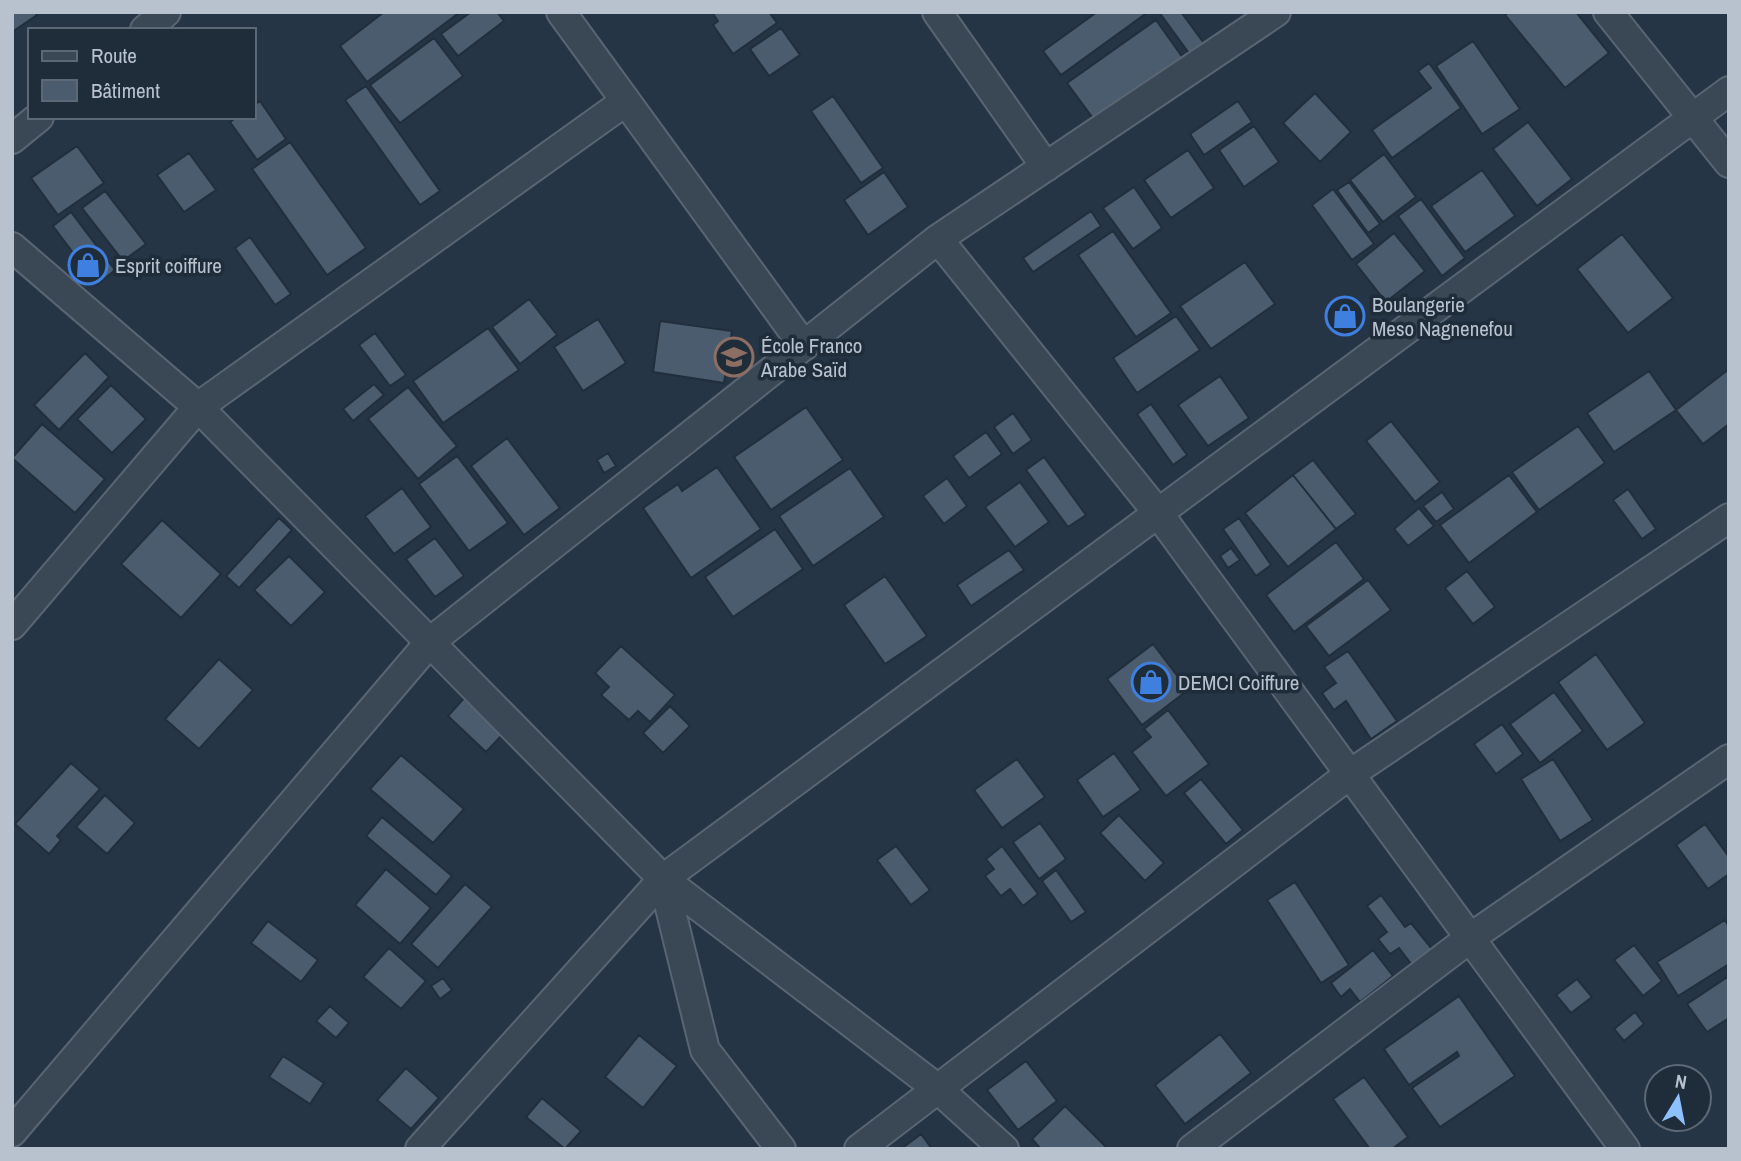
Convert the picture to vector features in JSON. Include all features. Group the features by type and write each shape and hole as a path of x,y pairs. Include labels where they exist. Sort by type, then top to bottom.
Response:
{"street":[{"path":"147,28 166,12"},
{"path":"561,12 804,346"},
{"path":"937,12 1046,167"},
{"path":"12,1132 430,642 939,239 1276,12"},
{"path":"1608,12 1729,163"},
{"path":"420,1149 663,879 1729,91"},
{"path":"12,625 198,407 626,101"},
{"path":"12,139 37,119"},
{"path":"939,239 1158,513 1625,1149"},
{"path":"12,247 198,407 663,879 938,1089 1004,1149"},
{"path":"859,1149 1350,774 1729,518"},
{"path":"1192,1149 1470,938 1729,759"},
{"path":"663,879 705,1049 781,1149"}],"building":[{"path":"12,12 35,12 37,15 12,32"},
{"path":"384,12 460,12 367,82 340,46"},
{"path":"471,12 497,12 504,21 458,56 441,34"},
{"path":"712,12 769,12 777,23 733,54 713,25 718,21"},
{"path":"1097,12 1148,12 1061,75 1043,51"},
{"path":"1159,12 1181,12 1206,46 1191,56"},
{"path":"1509,12 1576,12 1609,53 1565,88 1505,15"},
{"path":"1156,20 1183,58 1095,121 1067,83"},
{"path":"781,28 800,55 769,76 750,49"},
{"path":"434,38 463,76 400,123 370,85"},
{"path":"1473,41 1520,109 1482,134 1436,66"},
{"path":"1429,63 1461,108 1392,158 1372,130 1431,88 1418,71"},
{"path":"366,86 440,191 420,205 345,100"},
{"path":"1315,93 1351,132 1320,162 1283,123"},
{"path":"833,96 883,168 861,183 811,111"},
{"path":"260,101 286,139 257,160 230,122 234,119 256,119 256,104"},
{"path":"1238,101 1252,122 1204,155 1190,134"},
{"path":"1528,122 1572,179 1537,206 1493,149"},
{"path":"1254,126 1279,162 1244,187 1219,150"},
{"path":"290,142 366,248 327,275 252,169"},
{"path":"77,146 104,183 58,215 31,178"},
{"path":"1188,150 1214,188 1171,218 1144,180"},
{"path":"189,153 216,190 184,212 157,175"},
{"path":"1384,154 1416,197 1383,222 1350,180"},
{"path":"1482,170 1515,216 1465,252 1431,206"},
{"path":"884,172 908,207 868,235 844,200"},
{"path":"1349,182 1380,224 1368,233 1337,190"},
{"path":"1134,187 1162,228 1133,249 1103,208"},
{"path":"1333,189 1374,244 1352,260 1312,205"},
{"path":"105,191 146,244 123,261 82,208"},
{"path":"1421,199 1465,258 1442,276 1398,216"},
{"path":"1091,211 1101,226 1033,272 1023,258"},
{"path":"71,212 115,270 97,285 53,226"},
{"path":"1113,231 1171,313 1136,337 1078,255"},
{"path":"1394,233 1425,271 1386,302 1356,264"},
{"path":"1622,234 1673,298 1628,333 1577,269"},
{"path":"250,237 291,294 275,305 235,248"},
{"path":"1245,262 1275,304 1211,349 1180,306"},
{"path":"529,299 557,335 520,364 492,327"},
{"path":"1176,316 1200,350 1137,393 1113,358"},
{"path":"598,319 626,363 583,391 554,347"},
{"path":"660,321 732,331 724,383 653,372"},
{"path":"488,328 519,370 443,423 413,381"},
{"path":"375,333 406,375 390,386 359,345"},
{"path":"85,353 109,377 59,430 34,405"},
{"path":"1729,369 1729,424 1703,444 1676,410"},
{"path":"1649,371 1676,410 1614,452 1587,413"},
{"path":"1220,376 1249,418 1208,446 1178,405"},
{"path":"374,384 384,395 353,421 343,409"},
{"path":"111,385 146,419 112,453 77,419"},
{"path":"408,387 457,446 418,479 368,419"},
{"path":"1151,404 1187,455 1173,465 1137,414"},
{"path":"806,407 843,460 771,510 734,457"},
{"path":"1013,413 1032,440 1013,454 994,427"},
{"path":"1391,421 1440,482 1415,502 1366,441"},
{"path":"42,424 105,479 75,513 12,458"},
{"path":"1578,426 1605,463 1539,510 1512,472"},
{"path":"986,432 1002,454 969,478 953,456"},
{"path":"507,438 560,508 524,535 471,466"},
{"path":"608,453 616,466 604,473 597,460"},
{"path":"457,456 508,523 469,551 419,484"},
{"path":"1044,457 1086,515 1068,527 1026,470"},
{"path":"1313,460 1356,514 1336,529 1293,475"},
{"path":"717,467 761,529 691,578 643,508 678,484 682,491"},
{"path":"850,468 884,517 813,566 779,516"},
{"path":"1293,475 1336,529 1288,567 1245,513"},
{"path":"1509,475 1537,512 1469,563 1440,525"},
{"path":"947,478 967,506 944,524 923,496"},
{"path":"1020,482 1049,522 1015,547 985,507"},
{"path":"402,488 431,527 394,554 365,516"},
{"path":"1628,489 1656,529 1642,539 1613,500"},
{"path":"1442,492 1454,509 1436,522 1423,506"},
{"path":"1419,508 1434,526 1408,546 1394,529"},
{"path":"279,518 292,530 239,588 226,576"},
{"path":"1239,518 1271,565 1256,576 1223,529"},
{"path":"162,520 221,574 181,618 121,564"},
{"path":"775,529 803,569 733,617 705,577"},
{"path":"435,538 464,576 435,597 406,559"},
{"path":"1336,542 1364,579 1294,632 1266,595"},
{"path":"1231,548 1240,560 1228,568 1220,556"},
{"path":"1009,550 1024,570 971,606 957,585"},
{"path":"289,556 325,592 291,626 254,590"},
{"path":"1467,571 1495,607 1473,624 1445,588"},
{"path":"885,576 927,636 885,664 844,605"},
{"path":"1368,580 1391,610 1329,656 1306,626"},
{"path":"1153,644 1188,690 1142,725 1107,679"},
{"path":"621,646 675,695 650,722 638,711 629,720 601,695 609,687 595,673"},
{"path":"1348,651 1397,721 1371,739 1346,701 1334,710 1322,693 1336,683 1324,667"},
{"path":"1596,654 1645,723 1607,750 1558,682"},
{"path":"219,659 253,690 199,749 165,719"},
{"path":"1554,692 1583,731 1540,763 1510,724"},
{"path":"465,697 503,734 486,752 448,716"},
{"path":"670,706 690,726 663,753 643,733"},
{"path":"1168,710 1209,764 1166,796 1132,752 1151,737 1144,729"},
{"path":"1502,724 1523,754 1496,774 1474,744"},
{"path":"1114,753 1141,790 1103,817 1077,780"},
{"path":"401,755 464,809 433,843 370,789"},
{"path":"1017,759 1045,797 1002,828 974,790"},
{"path":"1553,759 1593,820 1560,841 1521,779"},
{"path":"71,763 100,789 57,836 61,840 49,854 15,824"},
{"path":"1201,779 1243,830 1226,844 1184,793"},
{"path":"105,795 135,823 107,854 76,827"},
{"path":"1119,815 1164,863 1145,881 1100,833"},
{"path":"382,817 452,876 436,895 366,836"},
{"path":"1040,823 1066,859 1039,879 1013,842"},
{"path":"1705,824 1729,857 1729,874 1708,889 1676,845"},
{"path":"896,846 930,890 911,905 877,860"},
{"path":"1002,846 1038,894 1023,906 1010,889 1001,896 985,876 994,869 986,859"},
{"path":"386,869 431,908 400,944 355,905"},
{"path":"1056,870 1086,912 1071,922 1042,881"},
{"path":"1295,882 1349,965 1321,983 1267,900"},
{"path":"465,884 492,907 438,968 411,944"},
{"path":"1381,895 1405,927 1411,923 1432,949 1412,965 1399,948 1390,954 1378,939 1387,932 1367,906"},
{"path":"1725,920 1729,927 1729,964 1678,996 1657,962"},
{"path":"268,921 318,960 301,982 251,943"},
{"path":"1634,945 1662,981 1643,996 1614,960"},
{"path":"389,948 426,981 401,1009 363,977"},
{"path":"1373,950 1393,976 1360,1002 1350,989 1341,997 1331,983"},
{"path":"1729,976 1729,1018 1707,1032 1687,1004"},
{"path":"443,978 452,990 440,999 431,986"},
{"path":"1577,979 1592,997 1571,1013 1556,995"},
{"path":"1459,996 1515,1076 1440,1127 1412,1088 1459,1056 1457,1052 1409,1085 1384,1049"},
{"path":"330,1006 349,1023 336,1038 316,1021"},
{"path":"1635,1012 1644,1024 1624,1041 1614,1029"},
{"path":"1220,1034 1251,1073 1185,1124 1155,1085"},
{"path":"639,1035 677,1066 643,1108 605,1077"},
{"path":"283,1056 324,1083 310,1104 269,1077"},
{"path":"1026,1061 1057,1101 1018,1130 987,1090"},
{"path":"406,1068 439,1098 411,1129 377,1100"},
{"path":"1364,1077 1408,1137 1392,1149 1370,1149 1333,1099"},
{"path":"542,1098 581,1131 565,1149 526,1117"},
{"path":"1065,1106 1108,1149 1041,1149 1032,1139"},
{"path":"921,1134 932,1149 901,1149"}],"place":[{"name":"Esprit coiffure","path":"88,265"},
{"name":"Boulangerie Meso Nagnenefou","path":"1345,316"},
{"name":"École Franco Arabe Saïd","path":"734,357"},
{"name":"DEMCI Coiffure","path":"1151,682"}]}
